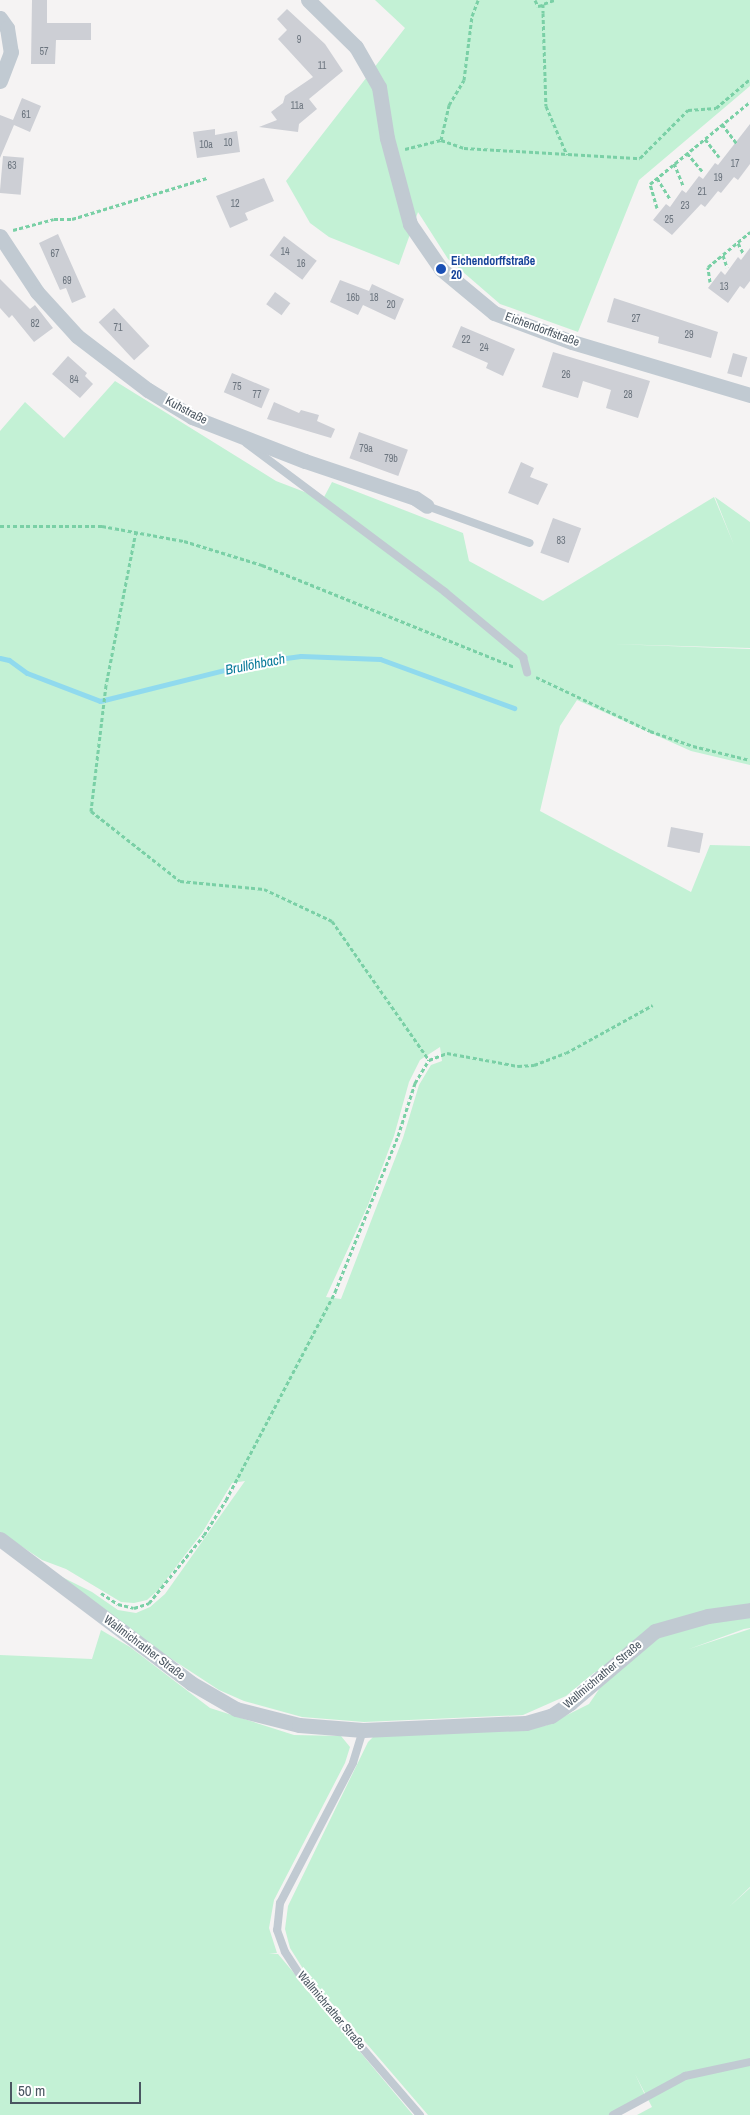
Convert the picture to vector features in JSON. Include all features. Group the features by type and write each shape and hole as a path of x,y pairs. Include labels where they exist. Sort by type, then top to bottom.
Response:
{"street":[{"name":"Eichendorffstraße","path":"308,0 356,47 378,87 391,153 410,224 441,269 494,313 572,342 750,395"},
{"path":"0,18 7,28 11,52 0,80"},
{"name":"Kuhstraße","path":"4,233 37,292 77,336 148,390 192,417 415,498 427,506"},
{"name":"Wallmichrather Straße","path":"0,1539 146,1651 191,1683 236,1709 298,1725 363,1730 526,1723 551,1716 655,1631 708,1616 750,1610"}],"lane":[{"path":"230,431 445,592 524,657 527,672"},
{"path":"427,506 530,543"},
{"name":"Wallmichrather Straße","path":"363,1730 353,1763 280,1903 277,1930 285,1952 302,1978 420,2115"},
{"path":"613,2115 685,2076 750,2062"}],"path":[{"path":"441,140 449,105 464,80 472,16 478,0"},
{"path":"535,0 538,6 554,0"},
{"path":"543,4 546,106 567,155"},
{"path":"391,153 441,140 464,148 640,158 688,110 716,108 750,79"},
{"path":"657,208 650,184 750,102"},
{"path":"722,124 737,144"},
{"path":"705,138 719,157"},
{"path":"687,153 703,172"},
{"path":"674,163 683,185"},
{"path":"4,233 54,219 72,219 207,178"},
{"path":"657,178 670,199"},
{"path":"710,282 708,267 750,232"},
{"path":"738,243 743,253"},
{"path":"722,255 727,268"},
{"path":"0,526 102,526 136,531 184,541 262,565 527,672 650,731 693,746 750,760"},
{"path":"136,531 106,685 91,811 180,881 264,889 332,922 429,1060"},
{"path":"95,1588 118,1604 134,1608 149,1603 204,1535 226,1500 335,1292 398,1136 414,1084 429,1060 447,1053 518,1066 534,1066 566,1053 653,1005"}],"green space":[{"path":"375,0 750,0 750,86 639,180 578,332 500,304 448,259 418,212 399,265 329,237 310,223 286,181 405,28"},
{"path":"115,381 276,481 323,499 332,482 463,533 469,561 543,601 714,497 734,545 715,497 750,522 750,648 613,644 750,649 750,765 691,751 577,700 560,726 540,811 691,892 710,845 750,846 750,1628 689,1649 750,1629 750,1887 729,1907 750,1888 750,2115 637,2115 652,2107 635,2074 645,2095 610,2115 428,2115 305,1972 290,1948 285,1929 288,1906 368,1742 374,1736 545,1726 589,1704 602,1685 595,1672 566,1696 523,1715 364,1722 302,1717 244,1701 219,1690 138,1637 60,1576 92,1592 118,1610 136,1613 150,1607 165,1594 245,1481 232,1483 202,1533 158,1590 147,1600 134,1603 121,1602 66,1569 42,1560 0,1532 0,431 25,402 64,438","holes":["440,1047 442,1061 431,1065 419,1085 403,1138 341,1299 326,1297 368,1205 394,1136 409,1082 420,1060"]},
{"path":"101,1630 130,1647 210,1708 294,1735 341,1736 350,1747 345,1763 274,1900 269,1928 277,1953 269,1954 278,1954 413,2115 0,2115 0,1655 92,1659"}],"building":[{"path":"32,0 47,0 47,23 91,23 91,40 56,40 55,64 31,64"},
{"path":"287,9 325,44 343,71 309,99 317,109 299,124 298,132 259,127 277,120 271,112 283,103 285,96 313,77 278,39 287,30 277,19"},
{"path":"22,98 41,106 30,132 14,125 0,158 0,115 13,120"},
{"path":"750,124 750,164 738,180 734,177 721,193 718,191 705,207 701,204 672,235 653,220 666,204 670,207 682,190 686,193 699,176 703,179 715,163 718,165"},
{"path":"215,129 215,135 237,131 240,152 197,158 193,132"},
{"path":"3,156 24,158 21,195 0,193"},
{"path":"264,178 274,201 245,213 248,220 230,228 216,196"},
{"path":"58,234 86,297 72,303 66,288 60,290 39,243"},
{"path":"284,236 317,261 302,280 270,255"},
{"path":"750,248 750,281 744,289 740,286 728,303 708,288 721,271 725,275 738,257 741,260"},
{"path":"0,279 30,309 35,305 53,328 34,342 12,315 9,318 0,308"},
{"path":"340,280 369,291 372,284 404,299 395,320 363,305 358,315 330,302"},
{"path":"275,292 290,303 282,315 266,304"},
{"path":"614,298 718,332 711,358 658,343 659,337 607,322"},
{"path":"114,308 149,346 134,360 99,322"},
{"path":"461,326 515,349 503,376 486,368 488,363 452,347"},
{"path":"553,352 650,381 638,418 606,408 611,390 583,381 578,398 542,387"},
{"path":"733,353 747,357 742,377 727,373"},
{"path":"68,356 87,373 85,376 93,384 80,398 52,374"},
{"path":"232,373 270,389 262,408 224,392"},
{"path":"274,402 299,413 301,410 319,415 317,421 335,429 331,438 267,419"},
{"path":"359,432 408,450 398,476 349,458"},
{"path":"521,462 534,468 530,477 548,484 538,505 508,493"},
{"path":"553,518 581,528 569,563 540,553"},
{"path":"671,827 703,833 700,853 667,847"}],"waterway":[{"name":"Brullöhbach","path":"0,658 9,660 27,673 100,701 256,662 301,656 380,659 514,708"}],"place":[{"name":"Eichendorffstraße 20","path":"441,269"}]}
